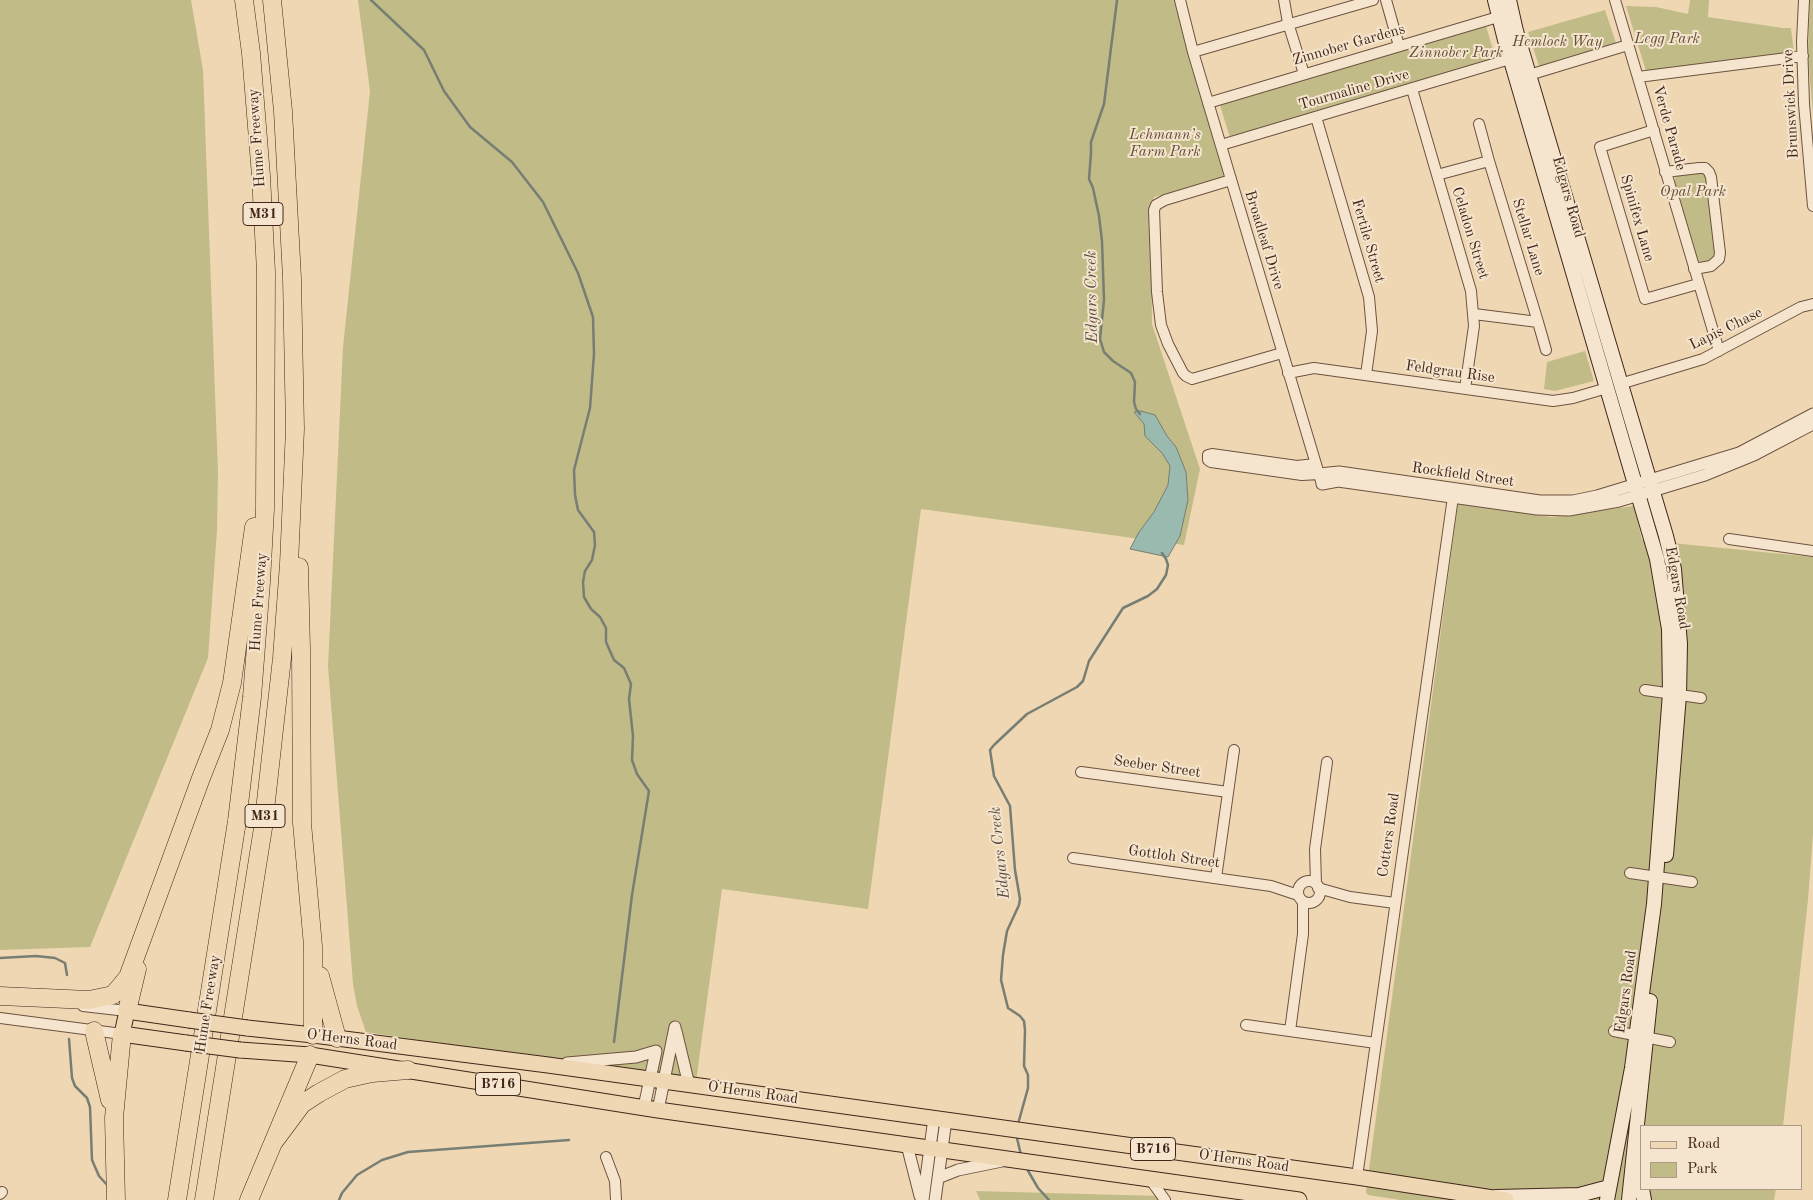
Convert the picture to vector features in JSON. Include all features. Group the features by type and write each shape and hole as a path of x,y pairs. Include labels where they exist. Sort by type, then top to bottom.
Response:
{"highway":[{"name":"Hume Freeway","path":"177,1200 237,821 245,762 261,582 265,509 266,272 261,176 251,53 244,0"},
{"name":"Hume Freeway","path":"204,1200 272,765 289,574 295,429 289,205 283,111 272,0"},
{"path":"295,429 301,649 302,823 313,946 313,1035"},
{"path":"0,996 90,1000 113,995 128,977 220,730 232,683 244,606 266,430"},
{"path":"127,1011 146,930"},
{"path":"313,946 337,1038"},
{"path":"94,1031 114,1118"},
{"path":"116,1200 114,1118 122,1034"},
{"path":"249,1200 310,1055"},
{"path":"273,1143 302,1104 319,1093 345,1080 372,1073 408,1070"}],"main road":[{"name":"Edgars Road","path":"1495,0 1498,17 1517,57 1644,487 1666,536 1674,569 1680,644 1674,694 1672,805 1660,877 1641,1036 1636,1128 1629,1200"},
{"name":"Edgars Road","path":"1509,0 1517,57"},
{"name":"O'Herns Road","path":"127,1011 689,1084 1356,1177 1506,1200"},
{"path":"122,1034 127,1011"},
{"name":"O'Herns Road","path":"122,1034 240,1050 310,1055 651,1108 1299,1200"},
{"path":"310,1055 313,1035"},
{"name":"Edgars Road","path":"1608,1194 1632,1068 1641,1036"},
{"path":"1636,1128 1640,1165"},
{"path":"1487,1197 1608,1194"}],"street":[{"name":"Broadleaf Drive","path":"1180,0 1193,52 1319,477"},
{"path":"1284,0 1288,23 1304,74"},
{"path":"1193,52 1373,0"},
{"path":"1386,0 1399,46"},
{"name":"Verde Parade","path":"1615,0 1718,351"},
{"name":"Brunswick Drive","path":"1804,0 1803,56 1807,140 1813,206"},
{"name":"Zinnober Gardens","path":"1208,103 1498,17"},
{"path":"1523,77 1628,45"},
{"path":"1638,76 1803,56"},
{"name":"Tourmaline Drive","path":"1221,145 1517,57"},
{"name":"Celadon Street","path":"1412,89 1471,291 1474,314 1473,338 1465,389"},
{"name":"Fertile Street","path":"1316,117 1369,297 1372,331 1366,375"},
{"name":"Stellar Lane","path":"1479,124 1546,350"},
{"name":"Spinifex Lane","path":"1654,130 1600,147 1645,299 1698,284"},
{"path":"1437,174 1489,161"},
{"path":"1665,172 1705,168 1711,177 1720,253 1719,259 1711,266 1694,269"},
{"path":"1231,180 1164,200 1156,205 1154,210 1157,302 1161,325 1168,344 1183,373 1192,379 1282,353"},
{"name":"Lapis Chase","path":"1614,386 1704,359 1801,307 1813,304"},
{"path":"1474,314 1538,322"},
{"name":"Feldgrau Rise","path":"1288,373 1314,368 1553,401 1573,398 1614,386"},
{"name":"Rockfield Street","path":"1250,464 1319,477 1339,472 1559,511 1611,503 1644,487 1739,453 1813,414"},
{"name":"Rockfield Street","path":"1644,487 1705,475 1754,455 1813,424"},
{"name":"Cotters Road","path":"1356,1177 1453,493"},
{"path":"1729,539 1813,551"},
{"path":"1645,690 1701,698"},
{"path":"1216,878 1234,750"},
{"path":"1290,1031 1327,762"},
{"name":"Seeber Street","path":"1081,772 1228,792"},
{"name":"Gottloh Street","path":"1074,858 1395,903"},
{"path":"1630,873 1692,882"},
{"name":"O'Herns Road","path":"0,996 127,1011"},
{"name":"O'Herns Road","path":"0,1018 122,1034"},
{"path":"1246,1025 1376,1043"},
{"path":"651,1108 657,1080 675,1027 689,1084"},
{"path":"1614,1030 1670,1042"},
{"path":"548,1065 636,1057 656,1051 657,1080"},
{"path":"922,1200 936,1149 940,1119"},
{"path":"906,1145 922,1200"},
{"path":"935,1200 938,1178 936,1149"},
{"path":"606,1157 615,1181 616,1200"},
{"path":"938,1178 958,1170 1009,1159"},
{"path":"1150,1179 1165,1200"}],"green space":[{"path":"0,0 191,0 203,70 218,472 217,530 208,658 90,947 0,950"},
{"name":"Lehmann’s Farm Park","path":"358,0 1176,0 1226,174 1222,179 1154,197 1151,213 1152,324 1200,469 1184,545 921,509 868,909 722,889 696,1082 366,1032 357,1006 353,984 328,666 343,347 370,91"},
{"name":"Legg Park","path":"1690,0 1709,0 1708,17 1791,28 1794,53 1646,71 1626,6 1656,7 1688,14"},
{"path":"1810,0 1813,0 1813,114 1808,55"},
{"name":"Hemlock Way","path":"1605,10 1616,43 1539,66 1528,32"},
{"name":"Zinnober Park","path":"1486,26 1496,60 1230,138 1220,105"},
{"name":"Opal Park","path":"1702,172 1707,178 1716,253 1714,260 1705,263 1698,261 1696,258 1674,184 1676,176"},
{"path":"1585,351 1594,381 1555,391 1544,389 1547,362"},
{"path":"1458,503 1551,517 1634,506 1642,540 1813,557 1813,834 1808,900 1783,1125 1640,1125 1640,1190 1776,1190 1774,1200 1400,1200 1368,1195 1366,1192"},
{"path":"976,1191 1160,1196 1162,1200 980,1200"}],"water":[{"path":"1141,411 1155,415 1176,447 1186,472 1188,500 1180,536 1168,557 1130,549 1139,532 1154,512 1168,485 1170,466 1162,453 1145,436 1144,424 1134,412"}],"waterway":[{"path":"371,0 424,50 444,91 470,127 512,162 543,202 578,273 593,317 594,354 590,408 574,470 578,510 594,532 595,545 592,560 585,571 583,582 584,597 606,628 606,642 614,660 624,668 631,684 629,699 633,736 632,760 637,774 649,791 632,895 614,1042"},
{"name":"Edgars Creek","path":"1117,0 1104,104 1091,142 1089,179 1093,188 1099,216 1102,241 1104,300 1100,339 1104,352 1113,361 1131,373 1135,382 1134,402 1140,414"},
{"name":"Edgars Creek","path":"1018,1124 1028,1088 1028,1075 1024,1066 1024,1021 1008,1008 1001,980 1007,931 1020,899 1015,870 1010,806 994,776 990,750 1027,714 1077,687 1083,681 1089,661 1123,608 1148,596 1157,589 1166,575 1168,565 1162,553"},
{"path":"0,958 36,956 55,958 65,963 67,975"},
{"path":"69,1039 72,1078 75,1086 87,1098 90,1107 92,1160 99,1176 108,1186"},
{"name":"Edgars Creek","path":"1016,1134 1021,1155"},
{"path":"339,1200 342,1193 357,1175 382,1160 408,1152 569,1140"},
{"name":"Edgars Creek","path":"1027,1169 1038,1188 1049,1200"}]}
